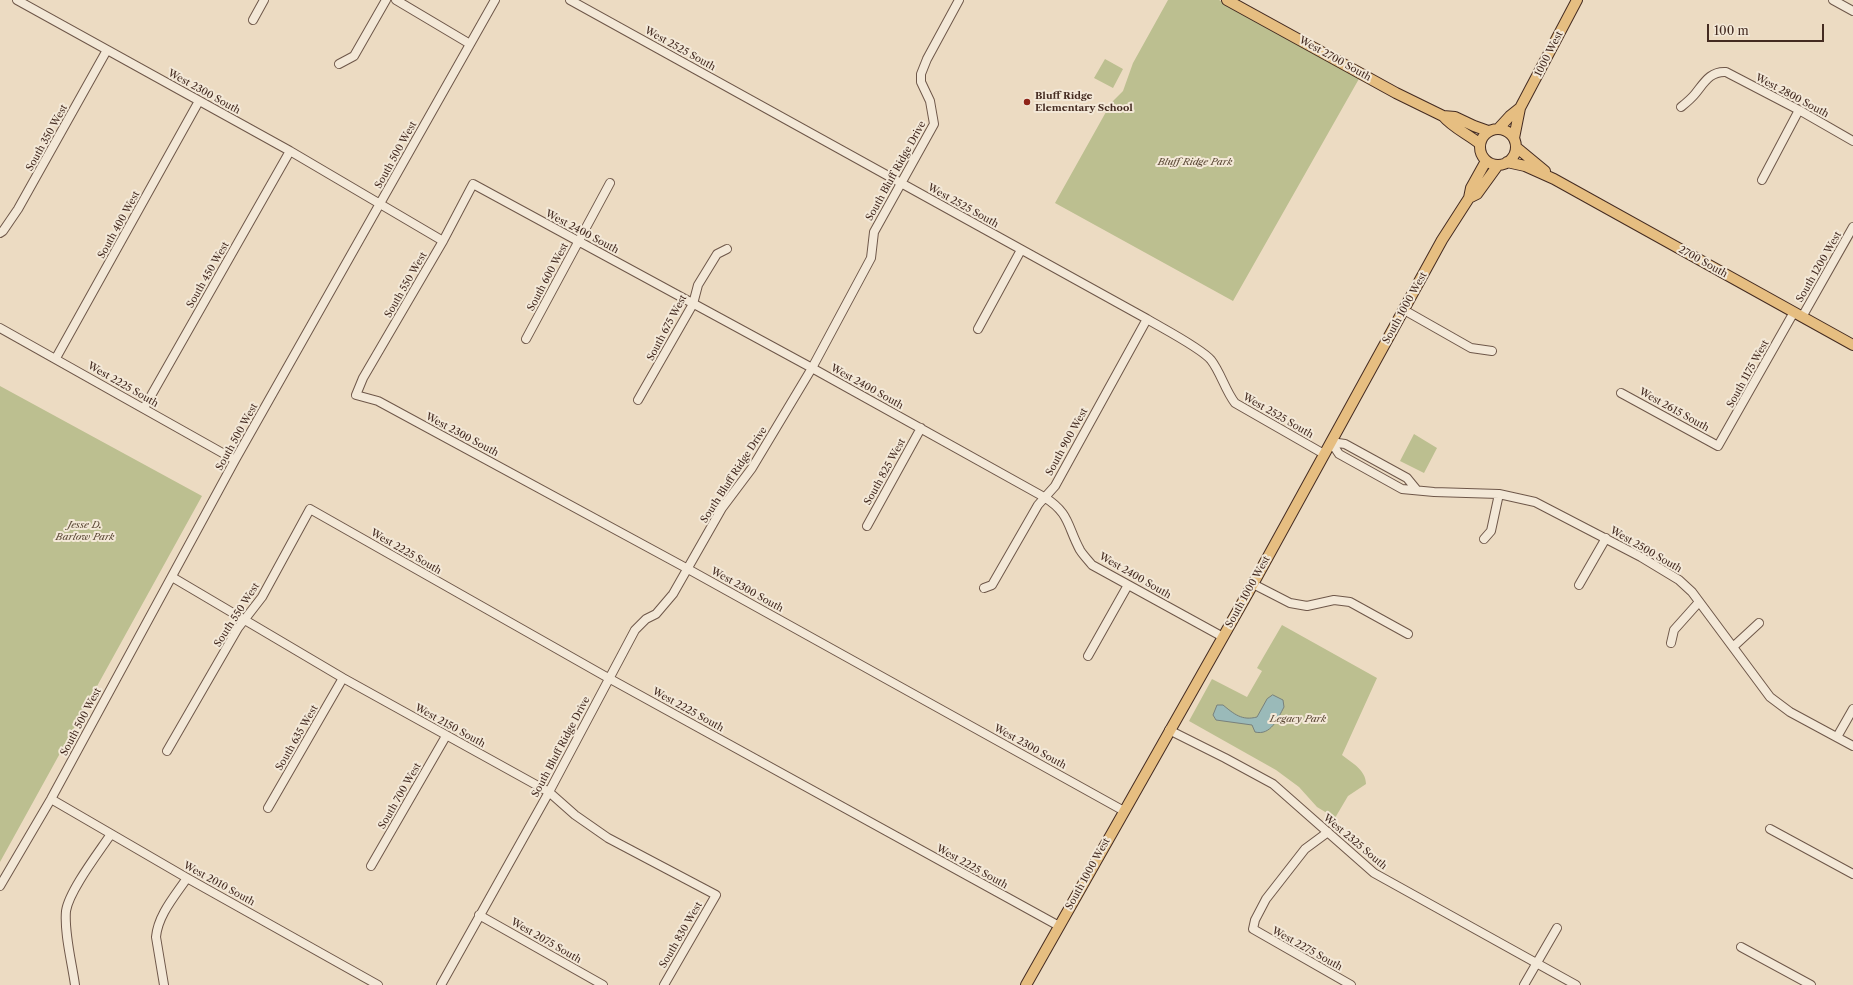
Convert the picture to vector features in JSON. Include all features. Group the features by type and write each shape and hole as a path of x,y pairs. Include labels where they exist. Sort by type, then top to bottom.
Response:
{"main road":[{"name":"West 2700 South","path":"1227,0 1396,93 1443,116 1456,117 1488,131"},
{"name":"1000 West","path":"1520,108 1577,0"},
{"path":"1520,108 1499,128 1488,131 1484,134 1480,144 1481,154 1486,161 1525,166 1554,179"},
{"path":"1502,163 1513,156 1520,108"},
{"name":"West 2700 South","path":"1443,116 1449,124 1480,144"},
{"path":"1499,128 1508,132 1515,143 1554,179"},
{"name":"South 1000 West","path":"1470,198 1471,188 1486,161"},
{"name":"South 1000 West","path":"1026,985 1253,584 1442,240 1470,198 1477,194 1502,163"},
{"name":"2700 South","path":"1554,179 1853,345"}],"street":[{"name":"West 2300 South","path":"17,0 290,151 443,241"},
{"path":"253,20 264,0"},
{"path":"340,64 354,56 386,0"},
{"path":"396,0 470,44"},
{"name":"South 500 West","path":"0,886 51,799 235,460 495,0"},
{"name":"West 2525 South","path":"570,0 1147,319 1209,358 1235,403 1324,454"},
{"name":"South Bluff Ridge Drive","path":"441,985 549,792 635,630 667,603 722,508 752,468 812,368 871,258 874,232 934,124 930,101 921,82 921,74 927,59 959,0"},
{"path":"1833,0 1853,11"},
{"name":"South 350 West","path":"0,232 3,231 18,209 107,50"},
{"name":"West 2800 South","path":"1681,107 1694,96 1706,79 1720,72 1726,72 1800,110 1853,141"},
{"name":"South 400 West","path":"56,358 199,100"},
{"path":"1762,180 1800,110"},
{"name":"South 450 West","path":"144,408 290,151"},
{"name":"South 600 West","path":"526,339 610,183"},
{"name":"West 2400 South","path":"473,184 1044,496 1062,511 1070,525 1081,552 1092,565 1223,637"},
{"name":"South 550 West","path":"356,395 364,378 443,241 473,184"},
{"name":"South 1200 West","path":"1798,315 1853,227"},
{"name":"South 675 West","path":"638,400 693,304 698,285 717,254 727,249"},
{"path":"978,329 1021,250"},
{"path":"1404,310 1471,348 1492,351"},
{"name":"South 1175 West","path":"1718,446 1798,315"},
{"name":"South 900 West","path":"984,588 992,585 1044,496 1055,486 1147,319"},
{"name":"West 2225 South","path":"0,328 56,358 235,460"},
{"name":"West 2615 South","path":"1621,392 1718,446"},
{"name":"West 2300 South","path":"356,395 378,401 688,568 1124,811"},
{"name":"South 825 West","path":"867,526 921,428"},
{"path":"1331,442 1345,444 1406,477 1416,489"},
{"name":"West 2500 South","path":"1331,442 1339,454 1402,489 1416,489 1434,492 1499,494 1535,502 1606,538 1680,580 1692,592 1770,697 1790,712 1853,746"},
{"path":"1484,539 1491,531 1499,494"},
{"name":"West 2225 South","path":"310,509 609,678 1059,926"},
{"name":"South 550 West","path":"168,751 244,620 262,597 310,509"},
{"path":"1579,585 1606,538"},
{"name":"West 2150 South","path":"172,577 343,678 549,792 575,814 608,838 716,895"},
{"path":"1253,584 1290,603 1307,606 1334,600 1350,602 1408,634"},
{"path":"1088,656 1128,585"},
{"path":"1671,643 1674,630 1699,602"},
{"path":"1733,647 1759,623"},
{"name":"South 635 West","path":"268,808 343,678"},
{"path":"1837,737 1853,709"},
{"name":"West 2325 South","path":"1169,730 1273,784 1374,874 1576,985"},
{"name":"South 700 West","path":"371,866 446,736"},
{"name":"West 2010 South","path":"51,799 187,878 378,985"},
{"path":"1770,829 1853,874"},
{"name":"West 2275 South","path":"1328,832 1305,849 1271,892 1255,920 1253,929 1351,985"},
{"path":"75,985 66,922 66,910 70,898 111,834"},
{"path":"164,985 156,937 157,929 160,920 187,878"},
{"name":"South 830 West","path":"664,985 716,895"},
{"name":"West 2075 South","path":"479,915 602,985"},
{"path":"1524,985 1557,928"},
{"path":"1741,947 1811,985"}],"green space":[{"name":"Bluff Ridge Park","path":"1168,0 1219,0 1360,77 1233,301 1055,203 1111,103 1123,91 1133,63"},
{"path":"1105,59 1123,69 1113,88 1094,78"},
{"name":"Jesse D. Barlow Park","path":"0,386 202,496 0,862"},
{"path":"1414,434 1437,448 1424,473 1400,461"},
{"name":"Legacy Park","path":"1282,625 1377,678 1342,755 1361,771 1364,775 1366,784 1348,796 1335,818 1317,807 1299,787 1276,770 1189,721 1212,679 1247,697 1262,671 1257,668"}],"water":[{"path":"1273,695 1283,700 1284,707 1270,729 1261,733 1255,732 1252,725 1216,720 1213,715 1217,705 1223,705 1238,716 1247,718 1257,717 1267,699"}],"place":[{"name":"Bluff Ridge Elementary School","path":"1027,102"}]}
